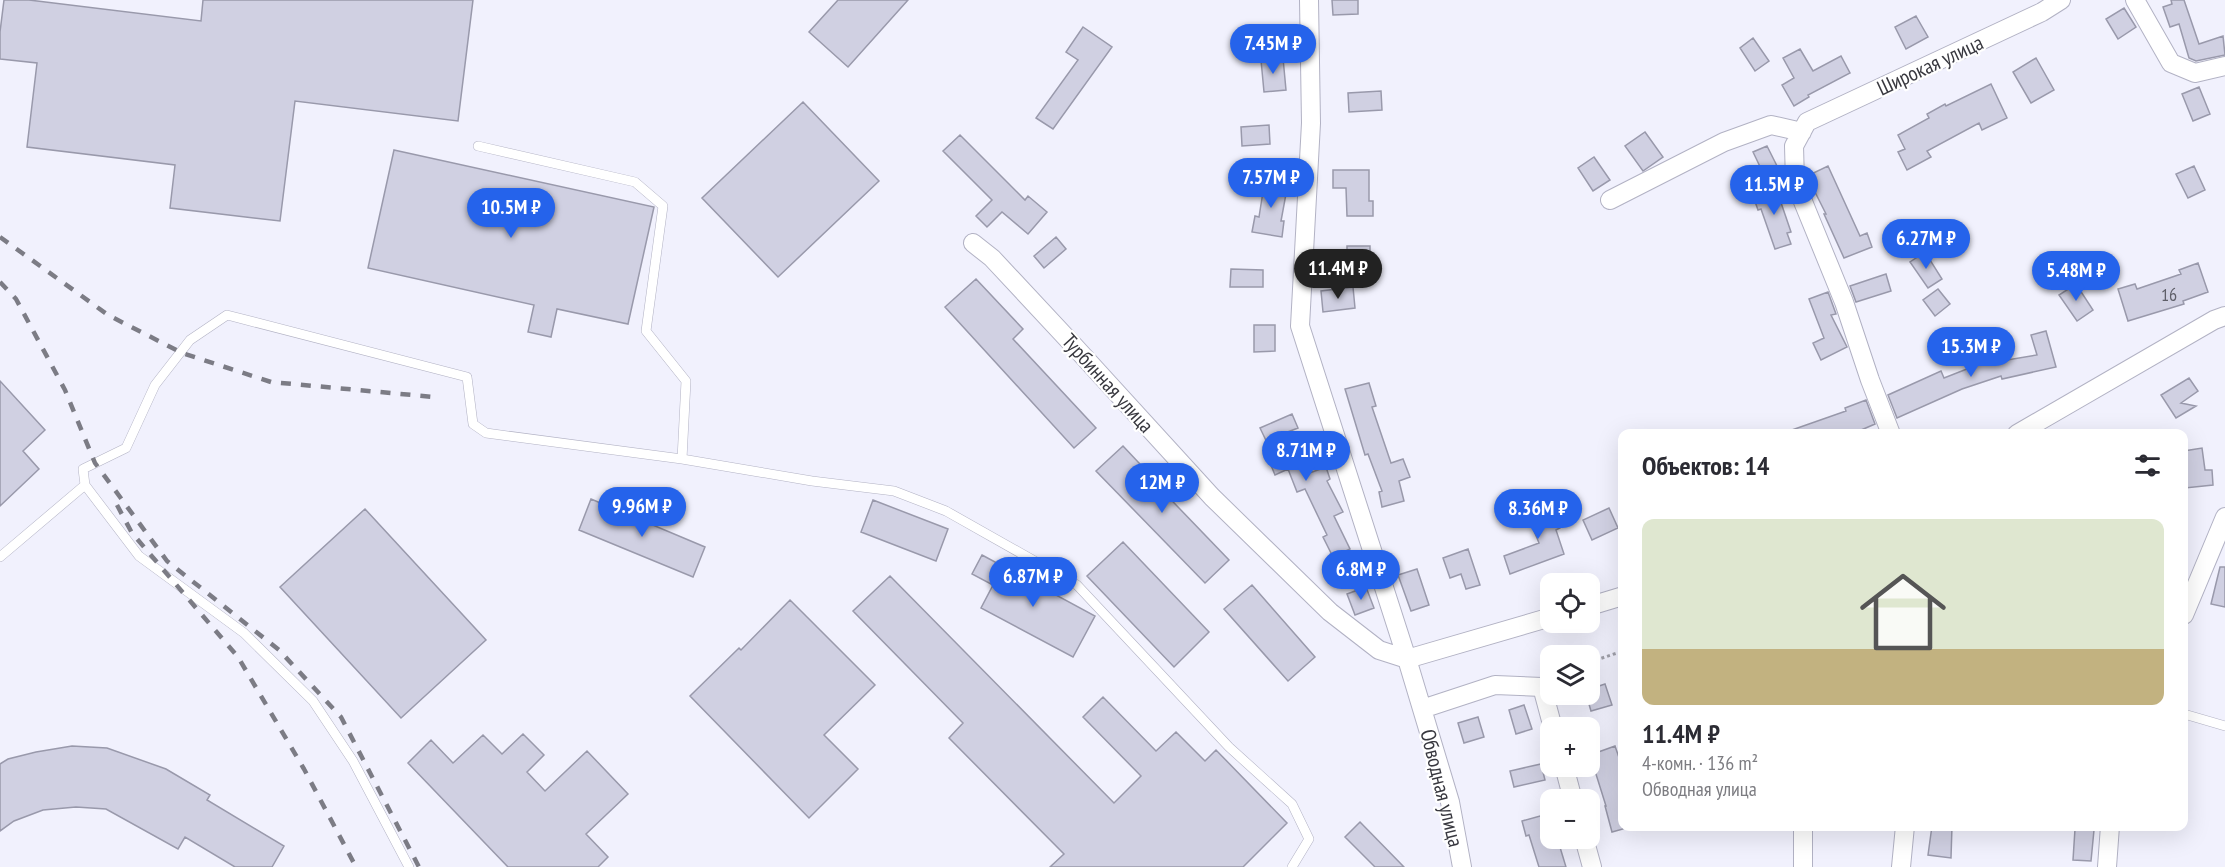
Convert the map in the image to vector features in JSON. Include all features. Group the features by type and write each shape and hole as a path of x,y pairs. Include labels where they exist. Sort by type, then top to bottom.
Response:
{"street":[{"name":"Обводная улица","path":"1309,0 1311,123 1300,326 1407,659 1450,802 1462,867"},
{"name":"Широкая улица","path":"1802,132 1807,122 2042,12 2061,0"},
{"path":"2135,0 2171,63 2195,73 2225,66"},
{"path":"1610,200 1724,142 1771,125 1802,132 1794,146 1795,182 1844,302 1889,429"},
{"name":"Турбинная улица","path":"973,243 992,258 1212,497 1322,603 1379,650 1407,659"},
{"path":"2025,429 2110,378 2225,316"},
{"path":"2188,605 2225,517"},
{"path":"1600,603 1618,598"},
{"path":"1407,659 1540,620"},
{"name":"Обводная улица","path":"1422,709 1495,685 1542,687 1550,717"},
{"path":"1803,831 1803,867"},
{"path":"1901,867 1905,831"},
{"path":"2107,867 2110,831"},
{"path":"1587,849 1592,867"}],"lane":[{"path":"478,146 635,182 663,206 646,331 686,381 682,459"},
{"path":"409,867 353,760 312,701 244,633 139,556 85,485 83,470 126,448 156,385 190,340 227,315 467,377 472,424 486,433 682,459 812,481 894,491 946,512 1077,585 1229,747 1292,804 1309,839 1292,867"},
{"path":"0,557 85,485"},
{"path":"2188,715 2225,726"}],"path":[{"path":"1600,659 1618,653"}],"building":[{"path":"4,0 29,0 201,21 203,0 473,0 458,121 295,101 280,221 170,208 175,165 27,147 37,63 0,59 0,32"},
{"path":"838,0 908,0 848,67 809,32"},
{"path":"1332,0 1358,0 1358,14 1333,15"},
{"path":"2171,0 2184,0 2199,44 2223,36 2225,55 2196,61 2189,58 2179,24 2170,27 2163,7 2172,4"},
{"path":"2124,8 2136,27 2118,39 2106,19"},
{"path":"1916,16 1928,37 1906,49 1895,27"},
{"path":"1083,27 1112,47 1053,129 1036,118 1078,60 1066,52"},
{"path":"1753,38 1769,61 1755,71 1740,48"},
{"path":"1800,49 1813,71 1841,56 1850,73 1808,95 1809,97 1794,106 1782,85 1794,78 1783,58"},
{"path":"1283,58 1286,90 1264,92 1261,60"},
{"path":"2036,58 2054,90 2031,103 2013,72"},
{"path":"1991,84 2007,118 1982,130 1979,123 1927,151 1931,157 1907,170 1898,152 1905,149 1898,135 1929,118 1927,114 1945,104 1946,106"},
{"path":"2199,87 2210,114 2193,121 2182,94"},
{"path":"1381,91 1382,110 1349,112 1348,93"},
{"path":"803,102 879,181 778,277 702,198"},
{"path":"1269,125 1270,144 1242,146 1241,127"},
{"path":"1645,132 1663,157 1643,171 1625,146"},
{"path":"960,135 1025,200 1028,196 1047,212 1028,234 1002,212 987,227 976,216 992,200 943,151"},
{"path":"1767,146 1779,170 1765,177 1753,152"},
{"path":"394,150 654,207 628,324 557,309 551,337 528,332 534,305 368,268"},
{"path":"1594,157 1610,180 1593,191 1578,168"},
{"path":"1828,166 1860,236 1867,233 1872,247 1844,258 1807,176"},
{"path":"2194,166 2205,190 2188,198 2176,174"},
{"path":"1333,170 1369,170 1369,201 1373,201 1373,216 1347,216 1346,188 1333,188"},
{"path":"1265,179 1288,183 1281,221 1284,221 1282,237 1252,232 1255,216 1259,217"},
{"path":"1775,185 1791,232 1787,233 1791,244 1775,249 1761,209 1758,210 1752,193"},
{"path":"1056,237 1066,249 1044,268 1034,256"},
{"path":"1347,246 1370,246 1370,264 1347,264"},
{"path":"1925,252 1942,279 1928,288 1910,262"},
{"path":"2198,263 2208,292 2183,301 2184,304 2128,321 2118,289 2135,284 2137,289 2181,274 2179,270"},
{"path":"1231,269 1263,270 1263,287 1230,287"},
{"path":"1886,274 1891,291 1856,302 1850,286"},
{"path":"976,279 1023,329 1013,339 1096,428 1074,448 945,307"},
{"path":"2076,284 2093,310 2077,321 2059,295"},
{"path":"1353,287 1355,308 1323,312 1321,291"},
{"path":"1938,289 1950,304 1935,316 1923,300"},
{"path":"1828,292 1836,314 1831,315 1847,347 1821,360 1813,343 1824,338 1809,299"},
{"path":"1254,325 1275,325 1275,351 1254,352"},
{"path":"2046,331 2056,367 2002,379 2001,376 1962,389 1897,418 1888,395 1941,371 1944,378 1977,365 2037,355 2031,335"},
{"path":"2189,378 2198,391 2181,403 2196,406 2176,418 2161,395"},
{"path":"0,381 45,430 23,451 39,469 0,506"},
{"path":"1369,383 1376,406 1372,407 1391,463 1403,459 1410,477 1399,481 1404,501 1382,507 1379,492 1382,491 1368,454 1365,455 1345,389"},
{"path":"1866,400 1875,424 1864,429 1795,429 1846,411 1845,408"},
{"path":"1292,414 1298,428 1285,433 1304,475 1326,467 1330,479 1327,481 1343,512 1334,516 1350,549 1333,557 1323,537 1327,535 1305,489 1297,492 1288,469 1275,475 1268,458 1273,455 1260,428"},
{"path":"1123,446 1155,480 1153,481 1229,560 1205,583 1096,471"},
{"path":"2202,448 2205,470 2212,470 2213,485 2188,488 2188,450"},
{"path":"591,499 705,547 693,577 579,530"},
{"path":"1548,499 1560,528 1556,530 1564,554 1510,574 1504,556 1539,543 1525,509"},
{"path":"873,500 948,529 936,561 861,532"},
{"path":"1609,508 1618,528 1592,540 1583,520"},
{"path":"365,509 486,640 401,718 280,587"},
{"path":"1123,542 1209,632 1174,667 1087,576"},
{"path":"1468,549 1480,585 1466,589 1461,574 1450,578 1443,558"},
{"path":"982,555 1095,616 1073,657 981,608 993,585 972,574"},
{"path":"2220,567 2225,567 2225,607 2211,604"},
{"path":"1417,569 1429,605 1411,611 1398,575"},
{"path":"890,576 1114,803 1141,776 1083,717 1103,697 1156,751 1176,732 1205,761 1216,750 1287,823 1243,867 1050,867 1064,854 949,738 963,723 853,611"},
{"path":"1252,585 1315,657 1288,681 1224,609"},
{"path":"1366,587 1374,608 1355,615 1347,594"},
{"path":"790,600 875,685 824,735 858,769 809,818 690,696 739,648 741,650"},
{"path":"1605,684 1612,705 1591,711 1589,705 1600,705 1600,686"},
{"path":"1524,705 1532,729 1516,734 1509,710"},
{"path":"1478,717 1484,737 1464,743 1458,723"},
{"path":"523,734 544,755 527,772 545,791 587,751 628,794 586,834 608,857 598,867 508,867 408,763 431,740 453,763 483,735 502,754"},
{"path":"72,746 107,748 166,769 210,795 207,800 284,846 272,867 235,867 185,837 178,849 106,809 76,807 43,810 14,821 0,831 0,764 8,759 36,752"},
{"path":"1615,746 1618,755 1618,830 1612,832 1597,777 1600,777 1600,751"},
{"path":"1540,764 1540,777 1544,777 1545,780 1514,787 1510,771"},
{"path":"1540,816 1540,849 1561,849 1566,867 1539,867 1522,821"},
{"path":"1360,822 1404,867 1375,867 1345,837"},
{"path":"1931,831 1952,831 1951,858 1928,855"},
{"path":"2075,831 2094,831 2091,861 2073,860"}],"railway":[{"path":"0,237 108,315 182,353 271,382 434,397"},
{"path":"0,282 16,299 65,390 95,463 167,561 279,650 341,717 419,867"},
{"path":"117,505 132,533 238,657 304,769 356,867"}]}
